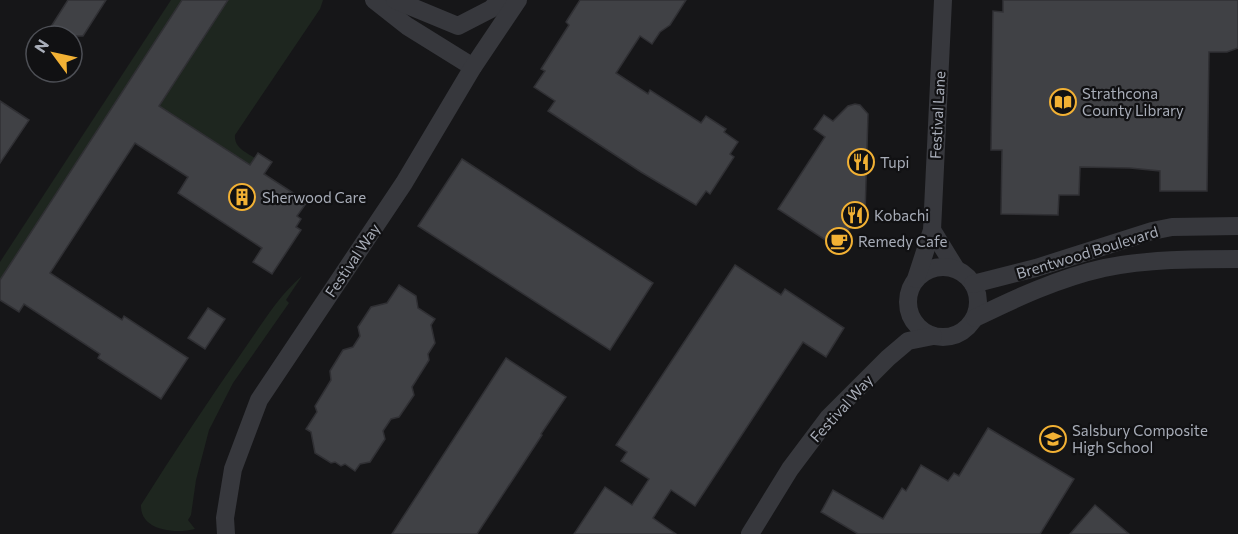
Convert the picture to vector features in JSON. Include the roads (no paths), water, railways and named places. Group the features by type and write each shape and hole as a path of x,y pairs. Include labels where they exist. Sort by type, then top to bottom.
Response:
{"street":[{"path":"374,0 407,26 473,67"},
{"path":"395,0 458,26 490,9 500,0"},
{"name":"Festival Way","path":"226,534 225,518 233,469 259,400 404,183 473,67 518,0"},
{"name":"Festival Lane","path":"916,279 932,230 943,0"},
{"name":"Brentwood Boulevard","path":"974,284 1036,268 1152,231 1172,227 1238,226"},
{"path":"932,230 956,269"},
{"name":"Brentwood Boulevard","path":"975,318 1042,287 1104,268 1165,260 1238,259"},
{"path":"934,267 956,269 974,284 978,295 975,318 957,335 945,338 933,336 922,331 913,322 908,312 907,299 916,279 924,272 934,267"},
{"name":"Festival Way","path":"750,534 790,470 829,417 908,341 933,336"}],"place":[{"name":"Strathcona County Library","path":"1063,102"},
{"name":"Tupi","path":"861,162"},
{"name":"Sherwood Care","path":"242,197"},
{"name":"Kobachi","path":"855,215"},
{"name":"Remedy Cafe","path":"839,241"},
{"name":"Salsbury Composite High School","path":"1053,439"}]}
